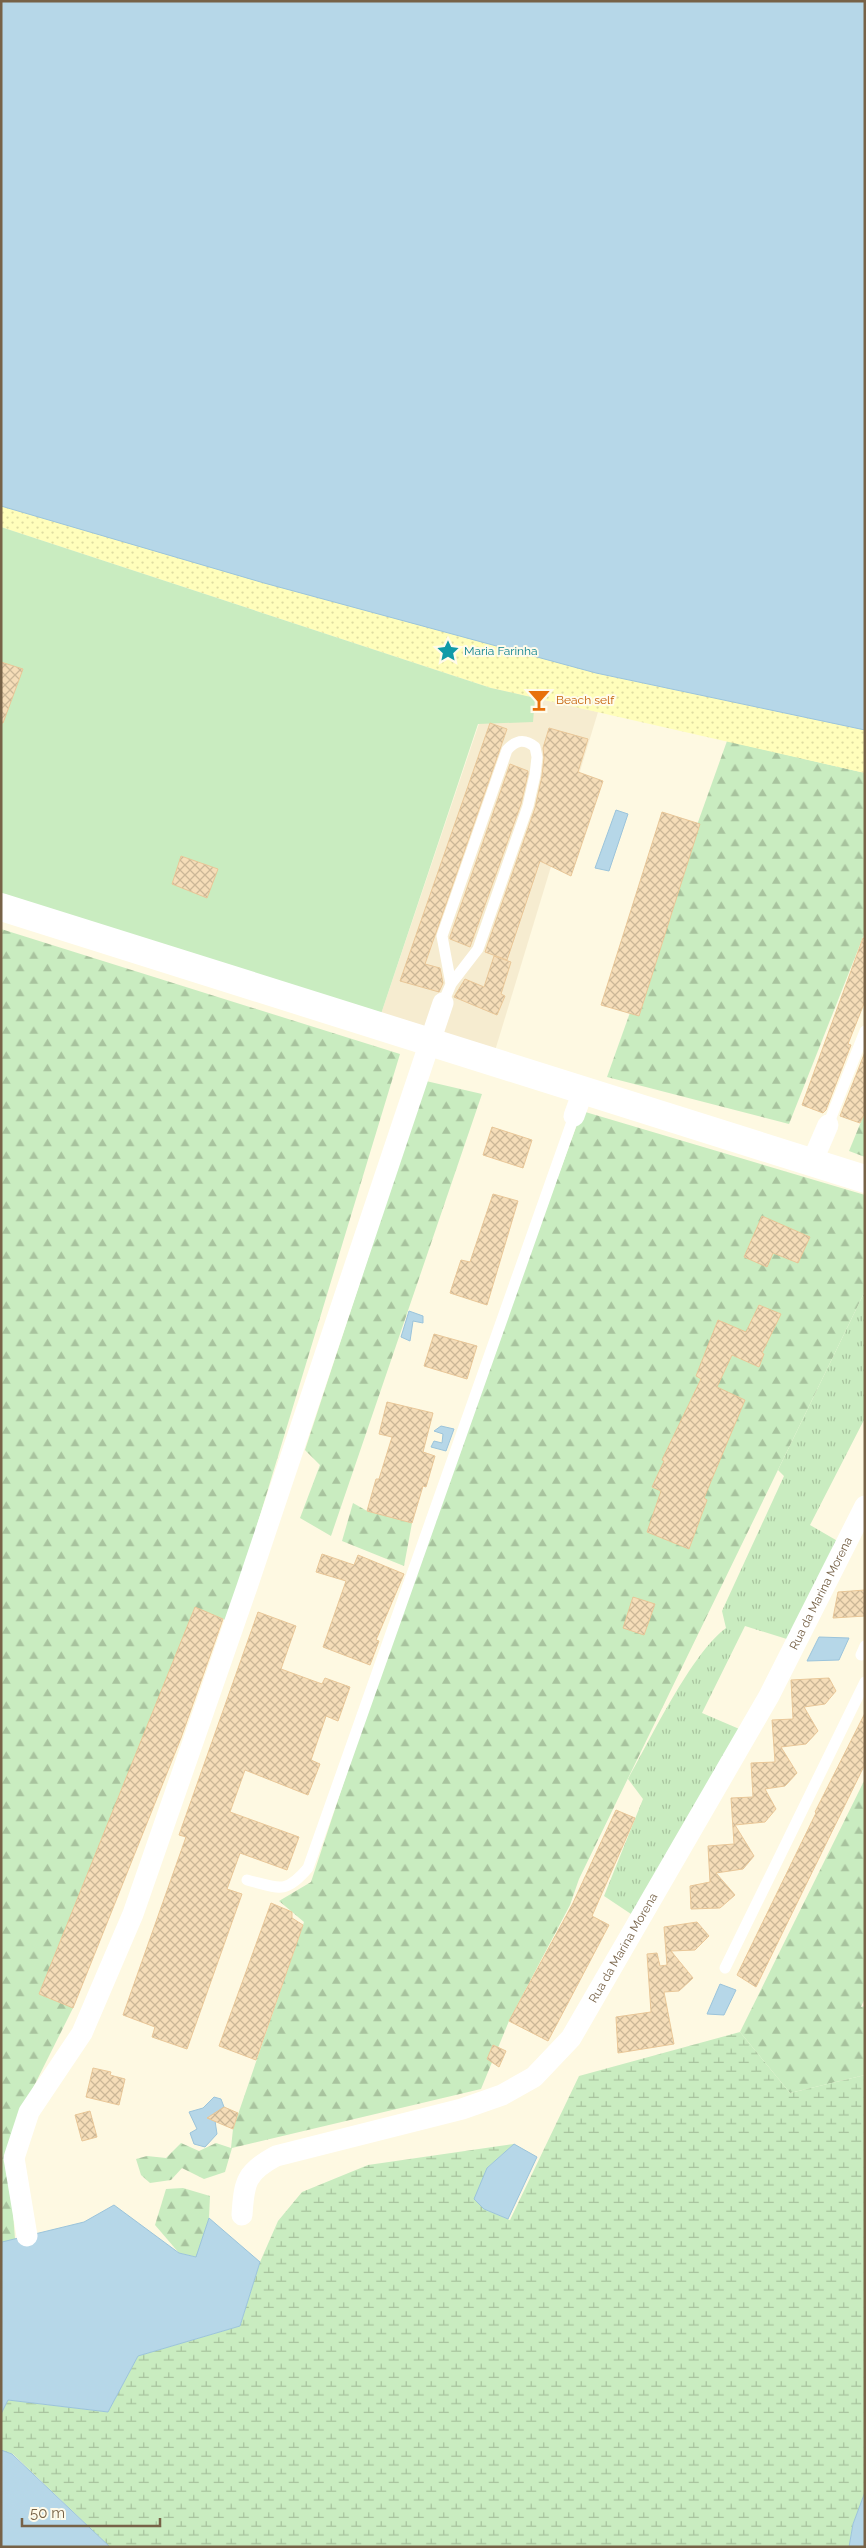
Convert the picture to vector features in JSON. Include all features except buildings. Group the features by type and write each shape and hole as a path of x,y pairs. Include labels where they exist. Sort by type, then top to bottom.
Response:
{"main road":[{"path":"1,907 429,1041 579,1103 812,1162 865,1179"}],"street":[{"path":"28,2236 14,2158 29,2112 82,2033 133,1914 244,1597 429,1041 447,994"},
{"path":"812,1162 828,1125"},
{"name":"Rua da Marina Morena","path":"242,2215 243,2189 256,2167 276,2156 462,2108 502,2095 534,2077 571,2038 760,1712 865,1506"}],"lane":[{"path":"522,740 529,742 536,747 537,757 528,806 478,949 447,994 442,936 507,750 514,742 522,740"},
{"path":"828,1125 865,1032"},
{"path":"247,1880 277,1888 295,1883 308,1868 579,1103"},
{"path":"725,1968 865,1682"}],"shaded area":[{"path":"491,688 598,712 494,1054 380,1017"}],"green space":[{"path":"1,527 491,688 535,698 533,722 478,724 380,1017 1,893"},
{"path":"727,741 865,773 865,932 789,1124 607,1077"},
{"path":"1,929 400,1054 228,1621 195,1608 39,1994 73,2008 23,2108 9,2161 15,2239 1,2243"},
{"path":"426,1081 482,1094 331,1536 300,1518 320,1465 305,1450"},
{"path":"582,1111 865,1195 865,1291 579,1879 570,1905 509,2021 481,2089 232,2148 225,2172 204,2179 182,2168 171,2180 150,2183 141,2175 136,2159 147,2156 166,2158 181,2143 199,2151 216,2143 231,2148 233,2129 304,1922 279,1901 311,1882 414,1569"},
{"path":"865,1112 865,1157 849,1151"},
{"path":"865,1291 865,1418 810,1525 841,1543 790,1640 745,1626 702,1713 744,1731 634,1916 604,1896 643,1799 628,1779 686,1676 713,1640 726,1628 722,1611 784,1476 778,1470"},
{"path":"353,1503 367,1511 412,1523 404,1566 342,1541"},
{"path":"865,1779 865,1998 861,2007 865,2006 865,2075 790,2093 740,2032"},
{"path":"740,2032 790,2093 865,2075 865,2492 853,2524 849,2547 110,2547 13,2454 1,2450 1,2414 8,2400 108,2412 138,2356 240,2326 260,2262 278,2221 302,2192 368,2165 514,2144 487,2168 484,2209 510,2220 579,2076"},
{"path":"183,2188 210,2196 209,2218 197,2257 179,2253 155,2225 166,2189"}],"sand":[{"name":"Maria Farinha","path":"1,506 596,673 865,730 865,773 491,688 1,527"}],"water":[{"path":"1,1 865,1 865,730 596,673 264,583 1,506"},
{"path":"616,810 628,814 609,871 595,868"},
{"path":"409,1311 423,1316 423,1323 413,1321 410,1341 401,1337"},
{"path":"441,1426 454,1429 446,1451 431,1447 434,1441 442,1443 443,1434 434,1431"},
{"path":"819,1637 849,1638 839,1660 807,1661"},
{"path":"720,1984 736,1990 724,2015 707,2014"},
{"path":"214,2097 221,2099 224,2107 214,2114 217,2134 205,2147 194,2144 190,2133 197,2129 189,2112 203,2108"},
{"path":"514,2144 537,2157 508,2219 484,2209 474,2199 487,2168"},
{"path":"114,2205 179,2253 196,2257 209,2218 260,2262 240,2326 138,2356 108,2412 8,2400 1,2414 2,2242 84,2222"},
{"path":"1,2450 12,2454 110,2547 1,2547"},
{"path":"865,2492 865,2547 849,2547 853,2524"}],"place":[{"name":"Maria Farinha","path":"448,651"},
{"name":"Beach self","path":"539,700"}]}
